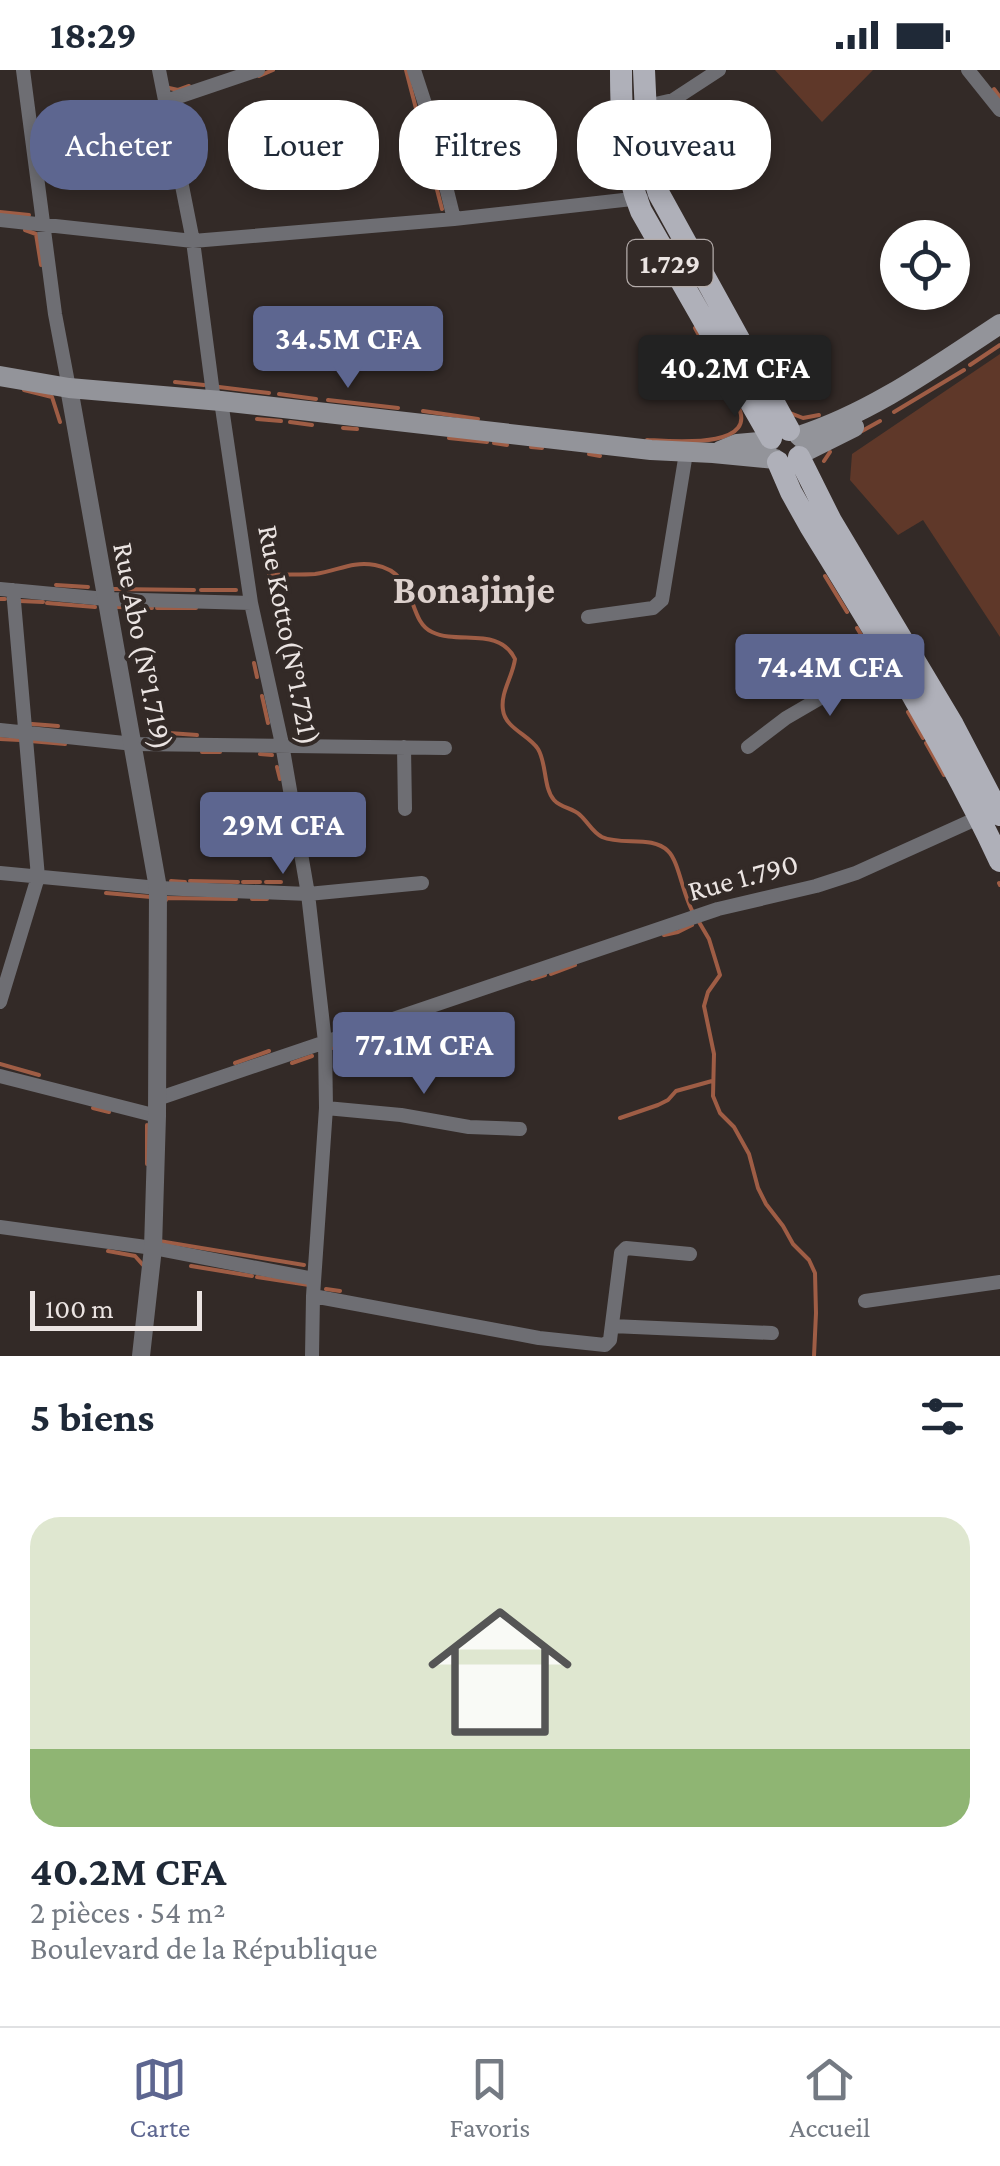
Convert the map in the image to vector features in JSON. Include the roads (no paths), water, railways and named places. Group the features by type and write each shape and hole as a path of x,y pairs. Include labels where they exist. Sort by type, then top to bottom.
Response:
{"main road":[{"name":"1.729","path":"620,70 621,100"},
{"name":"1.729","path":"644,70 646,100"},
{"name":"1.729","path":"642,190 648,197"},
{"name":"1.729","path":"648,190 646,222 785,447"},
{"path":"785,447 880,400 1000,324"},
{"path":"0,376 69,388 713,453 737,444 785,447 858,425 1000,337"},
{"path":"785,447 791,492 935,735 990,816"},
{"path":"785,447 952,724 990,816 1000,860"}],"street":[{"name":"Rue Abo (N°1.719)","path":"24,70 55,314 158,888 152,1248 141,1356"},
{"name":"Rue Kotto(N°1.721)","path":"159,70 166,100"},
{"path":"169,100 258,70"},
{"path":"414,70 454,219"},
{"path":"673,100 719,70"},
{"path":"968,70 1000,110"},
{"name":"Rue Kotto(N°1.721)","path":"183,190 251,603 282,744 308,894 325,1042 326,1108 312,1356"},
{"path":"0,220 193,241 454,219 648,197"},
{"path":"588,617 654,608 662,600 686,452"},
{"path":"0,1002 38,877 26,732 7,589 106,600 251,603"},
{"path":"748,747 786,718 889,658"},
{"path":"0,730 134,744 445,748"},
{"path":"404,747 405,810"},
{"name":"Rue 1.790","path":"157,1108 325,1042 718,909 856,873 990,816"},
{"path":"0,873 158,888 308,894 422,883"},
{"path":"0,1076 157,1108"},
{"path":"326,1108 469,1127 520,1129"},
{"path":"0,1227 152,1248 314,1278"},
{"path":"313,1296 540,1338 608,1343 623,1250 690,1254"},
{"path":"865,1302 1000,1282"},
{"path":"612,1326 772,1333"}],"waterway":[{"path":"259,76 273,70"},
{"path":"406,70 442,209"},
{"path":"169,88 189,86"},
{"path":"994,89 1000,97"},
{"path":"0,212 29,215"},
{"path":"25,230 36,234 41,265"},
{"path":"695,328 734,399"},
{"path":"970,365 1000,345"},
{"path":"894,412 964,370"},
{"path":"175,382 204,385"},
{"path":"219,387 269,393"},
{"path":"24,390 52,397 60,422"},
{"path":"279,394 316,399"},
{"path":"328,400 398,408"},
{"path":"647,440 693,441 726,436 737,429 741,419 737,404"},
{"path":"423,411 478,419"},
{"path":"790,413 803,418 819,415"},
{"path":"257,419 281,421"},
{"path":"862,431 880,421"},
{"path":"290,422 312,425"},
{"path":"343,428 357,429"},
{"path":"449,438 487,442"},
{"path":"494,443 507,445"},
{"path":"531,447 542,448"},
{"path":"824,461 830,452"},
{"path":"589,454 600,456"},
{"path":"269,575 315,574 352,565 375,565 399,577 418,618 432,632 489,639 508,649 515,659 503,710 513,727 538,749 554,800 577,813 602,837 654,843 668,851 694,914"},
{"path":"825,576 847,612"},
{"path":"56,585 88,587"},
{"path":"113,589 194,590"},
{"path":"201,590 236,590"},
{"path":"0,599 5,599"},
{"path":"20,601 43,602"},
{"path":"47,603 95,607"},
{"path":"116,607 152,608"},
{"path":"157,608 173,608"},
{"path":"176,608 196,608"},
{"path":"857,628 863,638"},
{"path":"254,663 257,677"},
{"path":"262,696 268,723"},
{"path":"908,712 923,738"},
{"path":"32,724 58,726"},
{"path":"169,733 197,735"},
{"path":"0,739 20,740"},
{"path":"30,741 65,744"},
{"path":"926,743 944,775"},
{"path":"202,752 220,752"},
{"path":"260,754 272,755"},
{"path":"277,767 280,779"},
{"path":"288,825 291,842"},
{"path":"171,881 185,882"},
{"path":"190,881 238,882"},
{"path":"243,882 260,882"},
{"path":"266,882 281,882"},
{"path":"106,893 151,900"},
{"path":"166,900 236,899"},
{"path":"252,899 267,899"},
{"path":"699,922 709,939 720,975 704,1006 714,1054 713,1096 720,1113 734,1127 749,1154 766,1204 815,1273 814,1356"},
{"path":"664,935 692,925"},
{"path":"551,974 575,965"},
{"path":"532,979 545,975"},
{"path":"362,1037 412,1020"},
{"path":"333,1048 357,1040"},
{"path":"235,1063 269,1051"},
{"path":"292,1063 312,1056"},
{"path":"0,1064 39,1075"},
{"path":"620,1118 658,1105 676,1091 712,1081"},
{"path":"93,1108 109,1112"},
{"path":"147,1125 147,1164"},
{"path":"159,1241 304,1265"},
{"path":"108,1251 135,1256 143,1265"},
{"path":"191,1266 252,1276"},
{"path":"257,1277 309,1285"},
{"path":"326,1289 340,1291"}],"district":[{"name":"Bonajinje","path":"474,589"}]}
